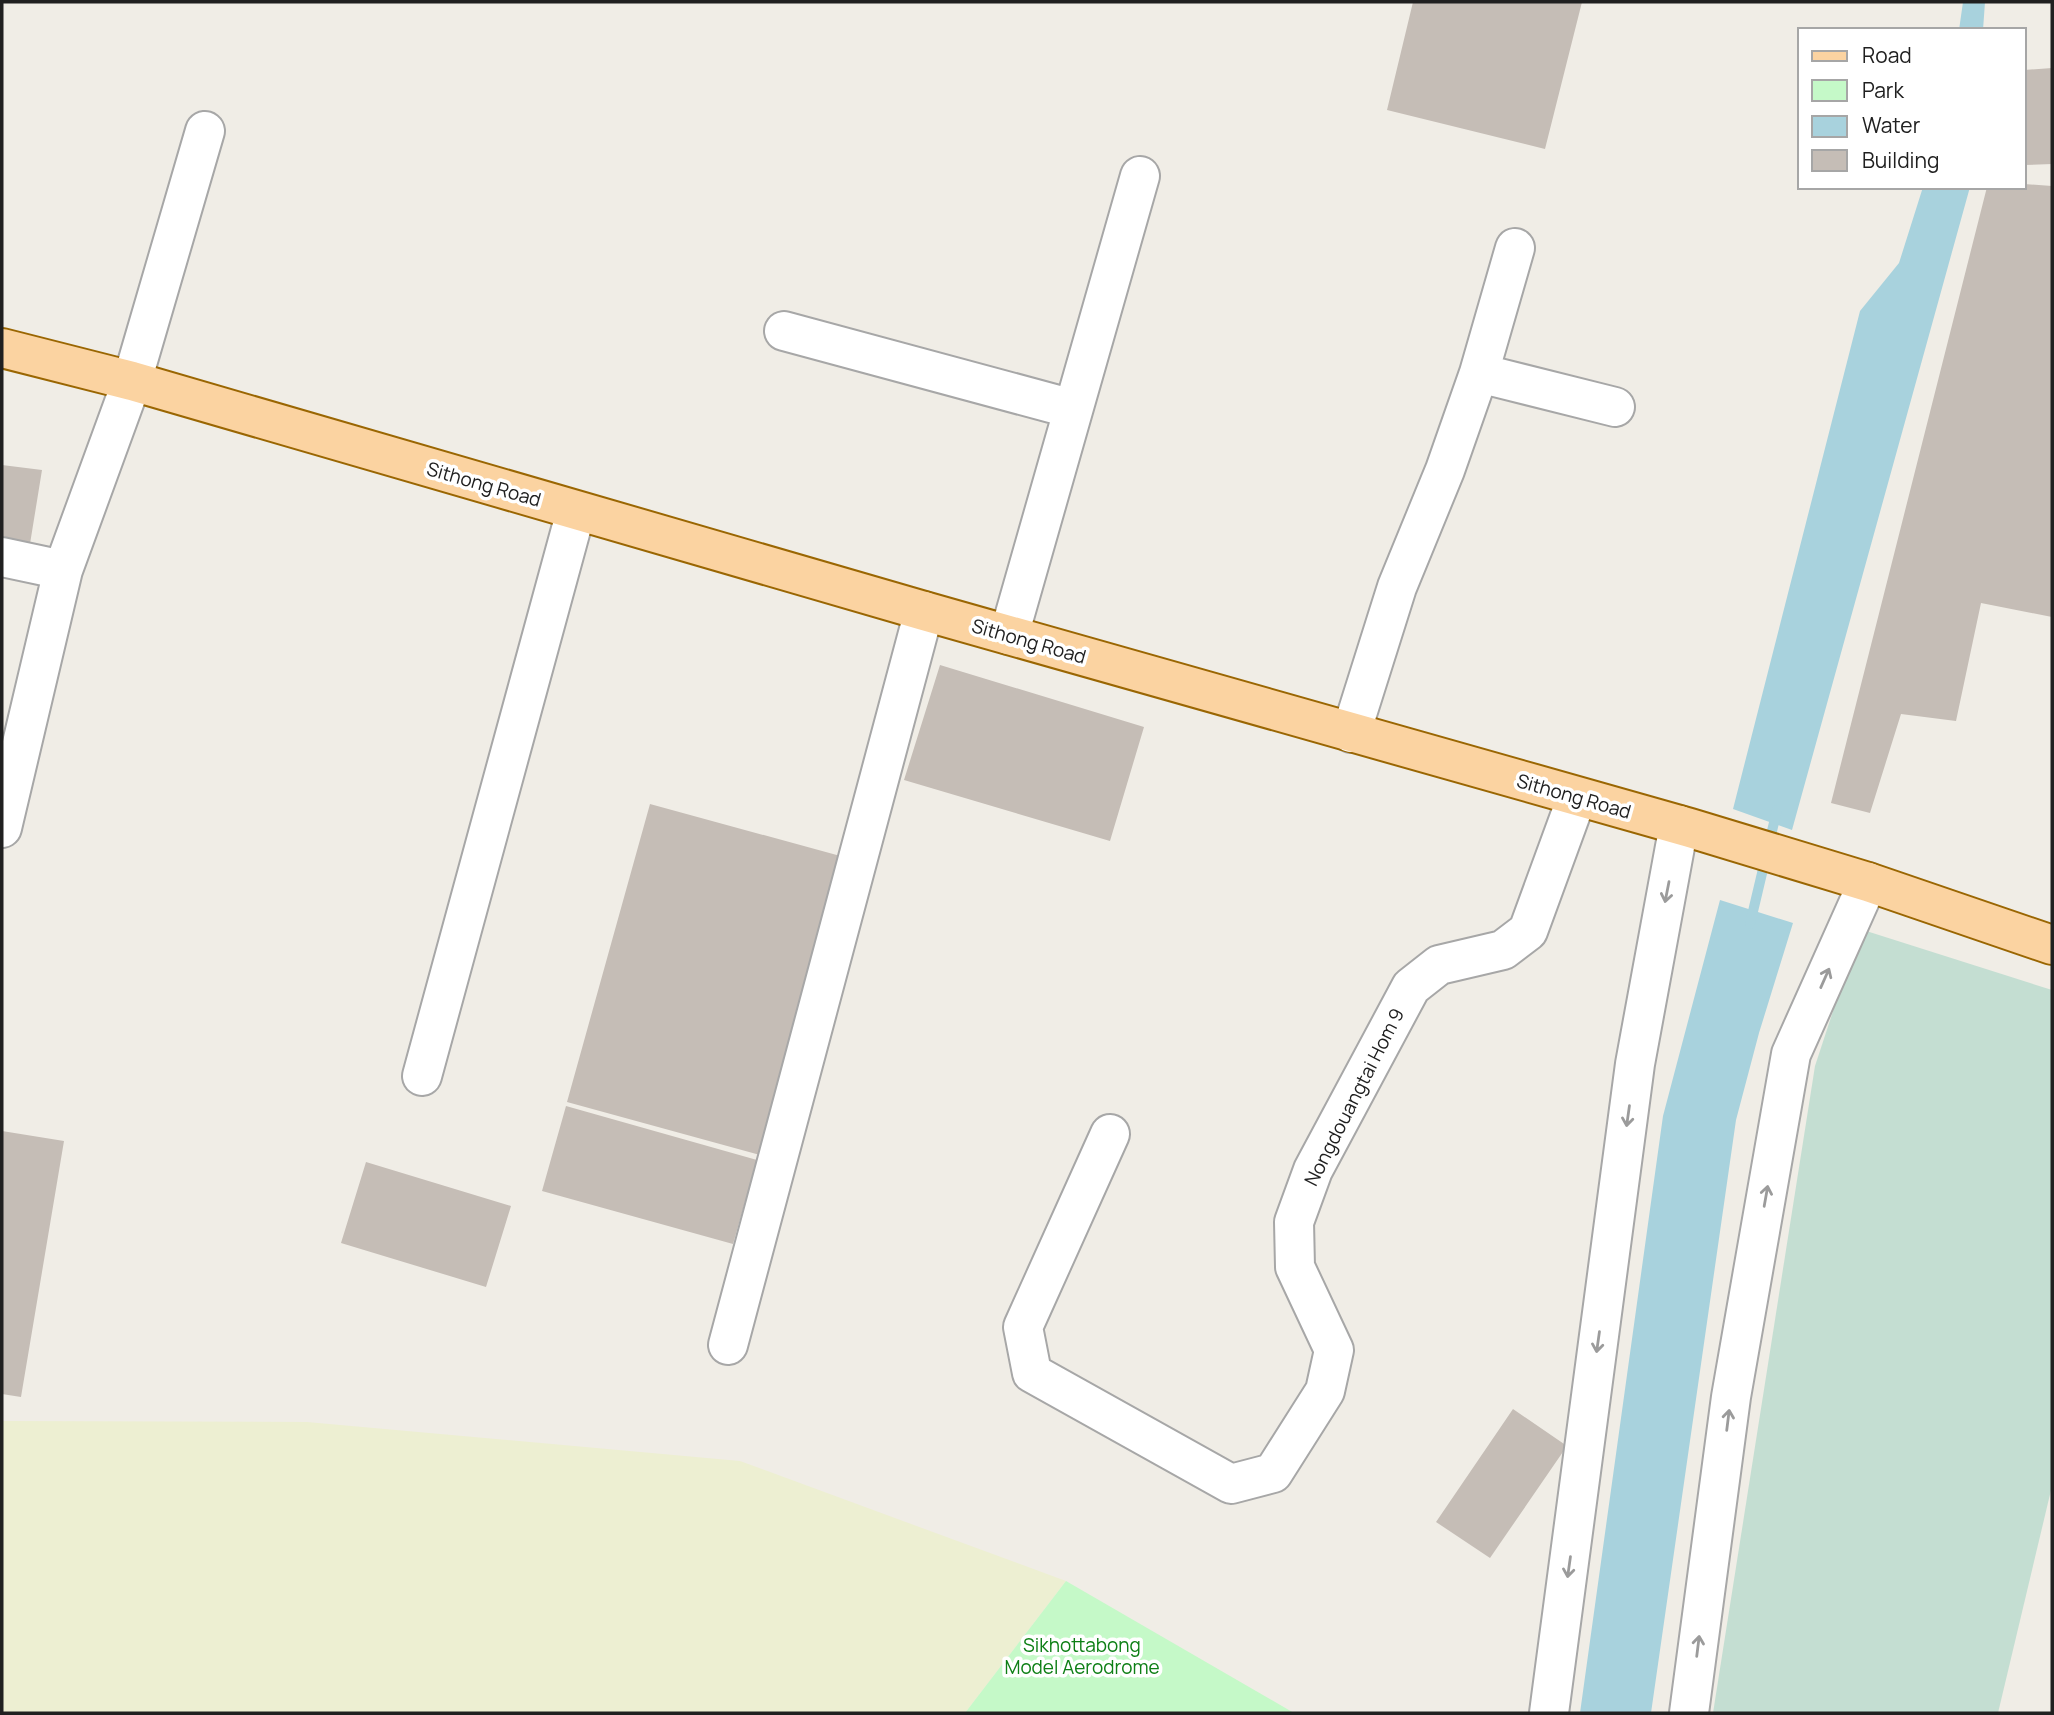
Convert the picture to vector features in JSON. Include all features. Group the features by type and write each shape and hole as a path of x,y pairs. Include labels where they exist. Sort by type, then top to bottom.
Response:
{"main road":[{"name":"Sithong Road","path":"2,348 132,382 1685,827 1868,882 2052,945"}],"street":[{"path":"2,828 62,570 132,382 205,131"},
{"path":"1009,635 1140,176"},
{"path":"1351,733 1398,587 1445,470 1479,373 1516,248"},
{"path":"784,331 1073,410"},
{"path":"1479,373 1615,407"},
{"path":"422,1076 576,511"},
{"path":"2,557 62,570"},
{"path":"728,1345 924,611"},
{"name":"Nongdouangtai Hom 9","path":"1110,1134 1023,1327 1032,1373 1230,1484 1273,1473 1325,1391 1334,1350 1295,1267 1294,1222 1312,1170 1411,987 1439,965 1503,950 1528,931 1577,797"},
{"path":"1549,1713 1635,1064 1685,827"},
{"path":"1689,1713 1731,1397 1791,1054 1868,882"}],"green space":[{"path":"1860,929 2052,990 2052,1486 1998,1713 1713,1713 1815,1066"},
{"path":"2,1421 307,1422 740,1461 1066,1581 965,1713 2,1713"},
{"name":"Sikhottabong Model Aerodrome","path":"1066,1581 1294,1713 965,1713"}],"water":[{"path":"1963,2 1985,2 1983,28 1959,28"},
{"path":"1922,189 1969,189 1792,830 1733,809 1860,311 1899,263"},
{"path":"1720,900 1793,923 1736,1120 1651,1713 1580,1713 1663,1116"}],"building":[{"path":"1413,2 1582,2 1545,149 1387,110"},
{"path":"2052,68 2052,164 2026,165 2026,70"},
{"path":"2026,184 2052,186 2052,617 1981,603 1956,721 1901,714 1870,813 1831,803 1986,189 2026,189"},
{"path":"2,465 42,470 29,550 2,546"},
{"path":"940,665 1144,727 1110,841 904,780"},
{"path":"650,804 844,857 760,1155 567,1102"},
{"path":"566,1106 757,1160 733,1244 542,1191"},
{"path":"2,1131 64,1141 21,1397 2,1394"},
{"path":"366,1162 511,1206 486,1287 341,1243"},
{"path":"1513,1409 1567,1446 1490,1558 1436,1522"}],"waterway":[{"path":"1750,924 1777,810"}]}
